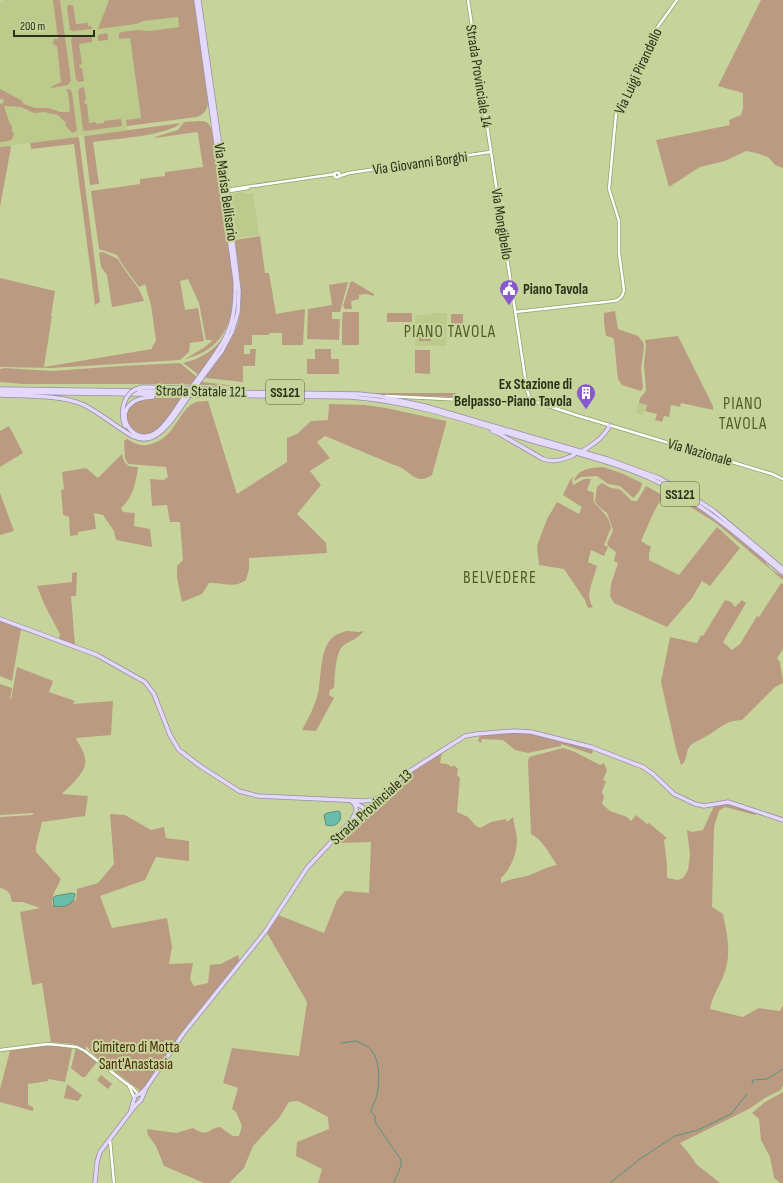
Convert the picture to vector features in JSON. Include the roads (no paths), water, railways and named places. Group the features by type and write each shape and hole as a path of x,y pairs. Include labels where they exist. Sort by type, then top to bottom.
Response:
{"main road":[{"name":"Via Marisa Bellisario","path":"196,0 235,280 234,312 232,321 224,341 203,374"},
{"name":"Via Marisa Bellisario","path":"199,0 238,280 238,312 232,332 227,342 203,374"},
{"path":"193,395 182,397 143,397 135,400 127,408 125,419 126,424 135,434 142,436 150,436 157,432 186,397 203,374"},
{"path":"134,437 128,431 123,421 123,407 127,397 136,389 143,387 251,390 270,392"},
{"name":"Strada Statale 121","path":"0,389 359,394 379,396 425,406 621,464 668,483 691,496 714,512 783,569"},
{"path":"0,393 54,397 74,401 97,412 134,437 147,439 159,434 170,422 186,397"},
{"name":"Strada Statale 121","path":"0,393 370,398 405,404 471,422 633,471 673,490 712,515 783,573"},
{"path":"471,422 477,426 498,433 543,459 555,461 574,455"},
{"path":"584,450 602,437 610,425"},
{"path":"0,619 97,655 140,679 149,686 157,698 170,735 179,750 200,766 239,791 258,796 363,801 373,800 386,794"},
{"name":"Strada Provinciale 13","path":"131,1110 136,1095 140,1096 183,1034 265,932 307,868 349,823 386,794 402,776 465,736 514,731 531,732 591,747 643,767 653,774 674,794 695,804 704,806 728,802 783,820"},
{"path":"335,800 351,802 367,810"},
{"path":"363,801 367,810"},
{"path":"349,823 357,809 351,802"},
{"path":"95,1183 98,1158 103,1147 138,1101 140,1096"},
{"path":"135,1098 138,1101"}],"street":[{"name":"Strada Provinciale 14","path":"468,0 490,152"},
{"name":"Via Luigi Pirandello","path":"515,312 614,301 622,296 624,290 619,253 619,221 609,189 616,114 654,32 677,0"},
{"path":"216,150 223,186 226,190"},
{"name":"Via Giovanni Borghi","path":"233,189 335,175 338,172 340,175 490,152"},
{"name":"Via Mongibello","path":"490,152 527,390"},
{"path":"224,179 233,189"},
{"path":"226,190 233,189"},
{"path":"228,202 233,189"},
{"path":"223,195 226,190"},
{"path":"518,402 524,399 527,390"},
{"path":"527,390 528,401"},
{"path":"379,396 518,402 528,401"},
{"path":"524,399 528,401"},
{"path":"524,399 528,401"},
{"name":"Via Nazionale","path":"528,401 772,474 783,479"},
{"path":"0,1050 48,1044 77,1047 85,1051 127,1084 132,1090 135,1098"},
{"path":"127,1084 132,1086 140,1096"},
{"path":"110,1139 114,1183"}],"water":[{"path":"338,811 340,812 341,816 338,823 332,826 326,825 324,815"},
{"path":"72,893 75,894 71,903 61,907 54,906 53,898 55,896"}],"waterway":[{"path":"341,1043 357,1041 371,1049 377,1060 379,1084 371,1112 375,1116 375,1122 401,1160 400,1169 394,1183"},
{"path":"752,1084 753,1080 767,1079 783,1069"},
{"path":"610,1183 640,1159 675,1136 698,1130 731,1114 747,1094"}],"place":[{"name":"Piano Tavola","path":"509,306"},
{"name":"Ex Stazione di Belpasso-Piano Tavola","path":"586,410"}],"district":[{"name":"PIANO TAVOLA","path":"450,331"},
{"name":"PIANO TAVOLA","path":"743,413"},
{"name":"BELVEDERE","path":"500,577"}],"park label":[{"name":"Cimitero di Motta Sant'Anastasia","path":"136,1056"}]}
